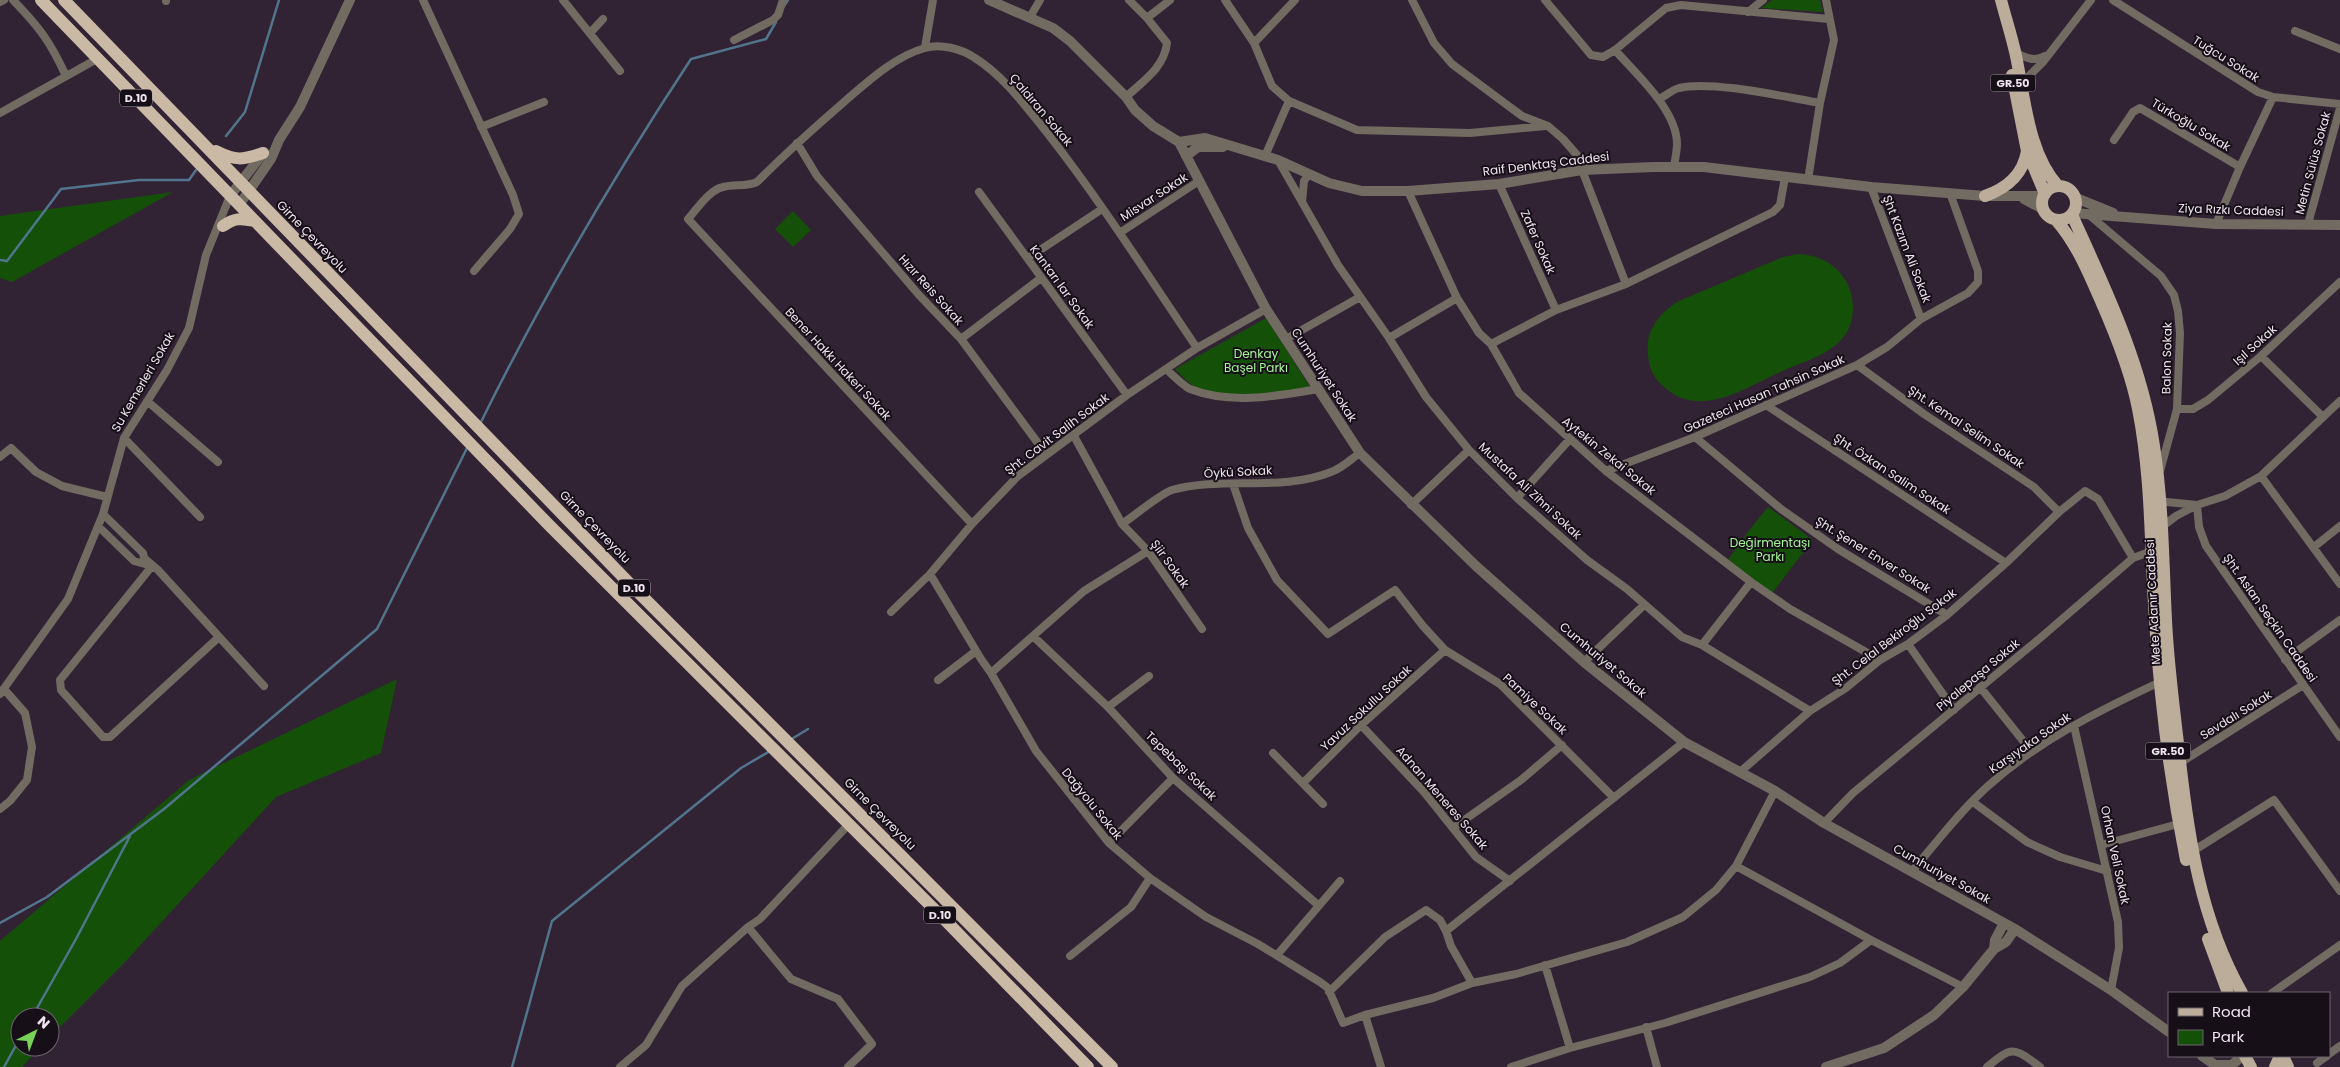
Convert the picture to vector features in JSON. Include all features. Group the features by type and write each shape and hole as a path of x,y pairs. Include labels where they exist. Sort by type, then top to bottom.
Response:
{"highway":[{"name":"D.10","path":"41,0 489,462 848,825 946,921 1088,1067"},
{"name":"Girne Çevreyolu","path":"64,0 629,583 1112,1067"},
{"path":"207,146 231,159 244,159 263,153"},
{"path":"223,226 231,220 241,218 254,221"}],"main road":[{"name":"GR.50","path":"2001,0 2040,156 2050,176 2058,186 2069,189 2076,198"},
{"name":"GR.50","path":"2004,13 2006,44 2027,152 2044,195 2043,209 2046,214 2056,220"},
{"path":"1985,196 2000,190 2011,182 2022,168 2027,152"},
{"path":"2044,195 2050,188 2058,186"},
{"path":"2056,220 2062,220 2072,214 2076,198"},
{"name":"Mete Adanır Caddesi","path":"2072,214 2126,337 2146,401 2159,477 2152,551 2160,682 2178,824 2197,904 2228,992"},
{"name":"Mete Adanır Caddesi","path":"2056,220 2070,238 2090,276 2133,388 2163,526 2170,676 2192,851 2217,941 2242,992"}],"street":[{"path":"0,2 4,0"},
{"path":"13,0 39,27 53,49 66,76"},
{"path":"235,200 249,191 271,159 279,140 300,107 319,70 350,0"},
{"path":"423,0 513,195 518,214 510,228 474,271"},
{"path":"563,0 591,32 620,71"},
{"path":"734,40 773,20 778,15 782,0"},
{"path":"926,47 933,0"},
{"path":"989,0 1053,28 1070,41 1126,96 1135,110 1153,126 1179,142"},
{"path":"1030,17 1040,0"},
{"path":"1126,96 1160,65 1166,53 1167,44 1147,18 1129,0"},
{"path":"1147,18 1170,0"},
{"path":"1225,0 1254,43 1272,86 1289,101 1357,130 1470,133 1548,126"},
{"path":"1254,43 1295,0"},
{"path":"1412,0 1434,43 1452,64 1522,116 1548,126 1578,155 1584,163 1582,170 1626,284"},
{"path":"1546,0 1590,55 1603,57 1615,50 1666,8 1681,4 1829,20"},
{"path":"1748,12 1763,0"},
{"path":"1808,180 1820,103 1834,40 1826,0"},
{"path":"2022,84 2043,62 2047,54 2091,0"},
{"name":"Tuğcu Sokak","path":"2113,0 2249,87 2273,97 2340,104"},
{"path":"591,32 603,19"},
{"path":"2296,31 2340,50"},
{"name":"Çaldıran Sokak","path":"688,219 713,191 722,187 750,186 758,182 797,143 870,80 894,63 926,47 956,48 975,58 1017,96 1078,172 1102,209 1121,232 1138,263 1197,348"},
{"path":"1615,50 1658,99 1672,123 1677,142 1674,167"},
{"path":"2015,52 2025,57 2038,59 2047,54"},
{"path":"0,113 97,59"},
{"path":"1658,99 1678,88 1702,86 1766,93 1820,103"},
{"path":"2216,224 2273,97"},
{"path":"1265,156 1289,101"},
{"path":"481,127 544,102"},
{"name":"Türkoğlu Sokak","path":"2114,140 2133,112 2140,108 2240,167"},
{"name":"Metin Sülüs Sokak","path":"2308,224 2340,108"},
{"name":"Raif Denktaş Caddesi","path":"1179,142 1205,138 1278,160 1329,183 1362,191 1408,191 1499,184 1582,170 1704,167 1871,187 1985,196 2044,195"},
{"path":"212,236 223,226 235,200 240,181 263,153 279,140"},
{"name":"Cumhuriyet Sokak","path":"1179,142 1266,309 1360,453 1411,505 1584,662 1684,742 1776,791 1824,823 1912,870 2004,923 2111,990 2168,1031"},
{"name":"Hızır Reis Sokak","path":"797,143 817,176 919,295 961,339 1046,454"},
{"name":"Raif Denktaş Caddesi","path":"1186,156 1198,147 1237,148"},
{"name":"Mustafa Ali Zihni Sokak","path":"1278,160 1338,265 1390,338 1426,397 1469,450 1517,498 1587,560 1627,589 1644,606 1682,637 1702,645 1810,712"},
{"path":"1302,204 1302,191 1309,174"},
{"path":"1491,344 1556,310 1626,284 1773,212 1780,205 1785,177"},
{"name":"Misvar Sokak","path":"1121,232 1199,181"},
{"name":"Zafer Sokak","path":"1499,184 1556,310"},
{"name":"Şht Kazım Ali Sokak","path":"1871,187 1921,319"},
{"name":"Aytekin Zekai Sokak","path":"1408,191 1458,298 1479,333 1491,344 1519,393 1569,440 1606,471 1751,582 1790,608 1880,660"},
{"name":"Kantarı lar Sokak","path":"979,192 1127,394"},
{"name":"Gazeteci Hasan Tahsin Sokak","path":"1606,471 1695,437 1857,365 1887,347 1921,319 1968,293 1978,282 1978,271 1974,255 1950,193"},
{"name":"Raif Denktaş Caddesi","path":"2016,196 2034,203 2043,209"},
{"name":"Ziya Rızkı Caddesi","path":"2076,198 2121,216"},
{"name":"Su Kemerleri Sokak","path":"2,691 68,598 103,514 124,438 167,370 189,328 212,236 235,200"},
{"path":"1028,258 1102,209"},
{"name":"Ziya Rızkı Caddesi","path":"2072,214 2216,224 2340,225"},
{"name":"Balon Sokak","path":"2088,214 2161,276 2174,295 2180,333 2177,410 2159,477"},
{"name":"Bener Hakkı Hakeri Sokak","path":"688,219 972,524"},
{"path":"961,339 1041,278"},
{"name":"Işıl Sokak","path":"2177,410 2193,409 2208,400 2261,356 2340,282"},
{"path":"1286,339 1360,297"},
{"path":"1390,338 1458,298"},
{"name":"Şht. Cavit Salih Sokak","path":"891,612 930,574 972,524 1018,476 1046,454 1074,436 1127,394 1197,348 1266,309"},
{"path":"2261,356 2323,417"},
{"name":"Şht. Kemal Selim Sokak","path":"1857,365 1924,414 2034,486 2059,512"},
{"path":"1166,369 1189,388 1218,396 1264,398 1318,389"},
{"path":"146,401 218,462"},
{"path":"2163,526 2176,516 2225,496 2261,476 2340,402"},
{"name":"Şht. Özkan Salim Sokak","path":"1766,405 2006,564"},
{"name":"Şiir Sokak","path":"1074,436 1122,524 1148,551 1202,629"},
{"name":"Şht. Şener Enver Sokak","path":"1695,437 1798,520 1838,549 1947,615"},
{"path":"124,438 200,517"},
{"path":"1517,498 1569,440"},
{"path":"0,456 11,448 36,472 56,482 107,497"},
{"path":"1411,505 1469,450"},
{"name":"Öykü Sokak","path":"1122,524 1170,490 1204,484 1293,480 1316,476 1332,472 1360,453"},
{"path":"2261,476 2340,584"},
{"name":"Pamiye Sokak","path":"1233,484 1248,528 1278,580 1328,634 1395,590 1423,626 1445,650 1500,684 1614,798"},
{"name":"Şht. Celal Bekiroğlu Sokak","path":"1740,772 1810,712 1846,688 1880,660 1908,644 1947,615 2006,564 2059,512 2086,491 2098,499 2133,558"},
{"path":"2156,500 2197,506"},
{"name":"Şht. Aslan Seçkin Caddesi","path":"2197,506 2199,527 2206,546 2340,737"},
{"path":"103,514 143,553 144,558 264,686"},
{"path":"98,526 134,561 152,566"},
{"path":"2314,547 2340,526"},
{"path":"991,673 1084,591 1148,551"},
{"name":"Piyalepaşa Sokak","path":"1824,823 1853,793 2133,558 2152,551"},
{"path":"152,566 60,680 61,690 103,737 110,737 219,637"},
{"name":"Dağyolu Sokak","path":"930,574 1036,751 1109,843 1150,878 1206,917 1277,954 1328,988 1343,1023 1364,1014"},
{"path":"1702,645 1751,582"},
{"path":"1584,662 1644,606"},
{"path":"2285,660 2340,620"},
{"name":"Tepebaşı Sokak","path":"1034,637 1108,707 1173,778 1318,905"},
{"path":"1908,644 1954,710"},
{"name":"Yavuz Sokullu Sokak","path":"1303,783 1361,725 1445,650"},
{"path":"938,680 976,651"},
{"path":"1108,707 1149,676"},
{"name":"Karşıyaka Sokak","path":"1912,870 1988,786 2032,752 2090,715 2160,682"},
{"name":"Sevdalı Sokak","path":"2180,763 2303,685"},
{"path":"1980,687 2032,752"},
{"path":"0,809 10,801 26,780 32,747 25,713 2,691"},
{"name":"Adnan Meneres Sokak","path":"1361,725 1424,792 1476,856 1510,881"},
{"name":"Orhan Veli Sokak","path":"2074,726 2118,922 2119,948 2111,990"},
{"path":"1446,931 1684,742"},
{"path":"1453,828 1521,780 1562,745"},
{"path":"1273,753 1323,804"},
{"path":"1109,843 1173,778"},
{"path":"1381,1067 1364,1014 1432,998 1472,983 1516,974 1626,942 1683,917 1716,890 1736,866 1776,791"},
{"path":"2192,851 2274,800 2340,892"},
{"path":"1973,802 2027,842 2060,857 2107,871"},
{"path":"2101,845 2178,824"},
{"path":"620,1067 646,1045 682,986 748,927 760,919 848,825"},
{"path":"1736,866 1870,940 1963,987"},
{"path":"1070,956 1131,907 1150,878"},
{"path":"1277,954 1340,881"},
{"path":"1329,992 1385,937 1426,910 1440,920 1451,946 1472,983"},
{"path":"1994,949 1995,940 2004,923"},
{"path":"748,927 791,979 838,1000 872,1044 848,1067"},
{"path":"1826,1067 1842,1065 1884,1048 1934,1015 1963,987 1994,949 2006,942 2015,930"},
{"path":"1510,1067 1767,992 1810,977 1840,963 1870,940"},
{"path":"2273,992 2340,945"},
{"path":"1545,965 1570,1048"},
{"path":"1646,1027 1657,1067"},
{"path":"1986,1067 2005,1052 2019,1052 2040,1067"},
{"path":"2204,1057 2223,1066 2236,1063 2242,1057"},
{"path":"2317,1063 2325,1057"}],"green space":[{"path":"1772,0 1820,0 1823,12 1761,8"},
{"path":"173,192 12,282 0,278 0,216"},
{"path":"793,211 811,230 793,247 775,229"},
{"path":"1799,254 1814,256 1826,261 1837,269 1849,287 1853,301 1853,315 1849,329 1839,342 1824,353 1721,398 1691,401 1677,396 1658,381 1650,366 1648,354 1649,335 1655,323 1669,308 1679,301 1783,257"},
{"name":"Denkay Başel Parkı","path":"1266,318 1310,387 1252,394 1222,394 1208,392 1195,387 1175,369"},
{"name":"Değirmentaşı Parkı","path":"1768,507 1813,540 1772,593 1728,560"},
{"path":"397,679 381,753 276,797 125,962 60,1027 60,1007 10,1007 10,1057 31,1057 22,1067 0,1067 0,941 189,780"}],"waterway":[{"path":"226,136 245,112 279,0"},
{"path":"784,6 788,0"},
{"path":"480,424 528,330 580,238 634,148 691,59 766,39 776,22"},
{"path":"0,260 7,261 61,189 139,180 189,180 196,170"},
{"path":"0,923 47,897 164,809 377,629 468,446"},
{"path":"790,740 808,729"},
{"path":"512,1067 552,921 741,768 770,751"},
{"path":"38,1007 130,836"},
{"path":"4,1067 10,1056"}]}
